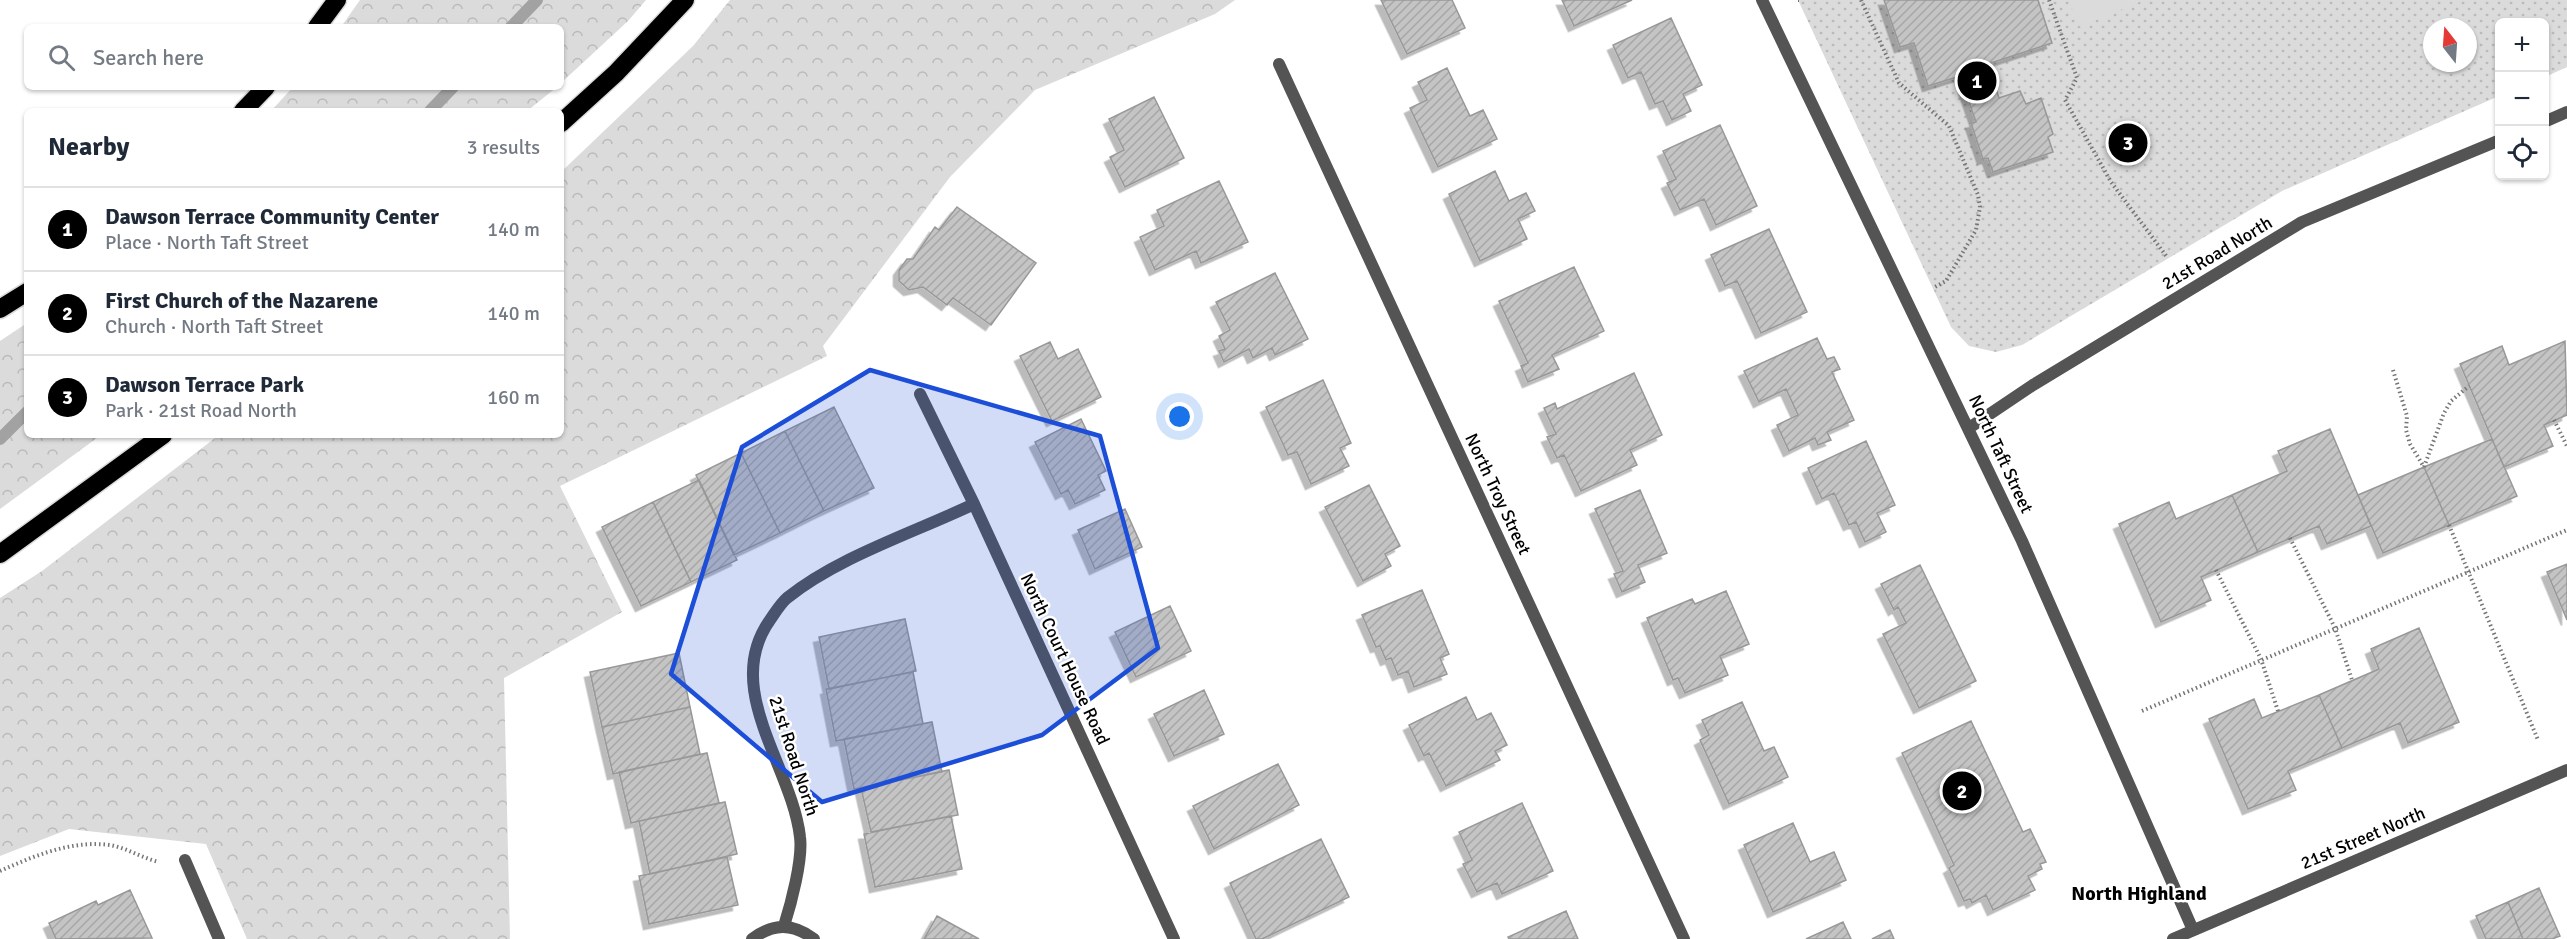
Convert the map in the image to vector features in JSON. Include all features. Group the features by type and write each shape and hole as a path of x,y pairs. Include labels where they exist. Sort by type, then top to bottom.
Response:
{"highway":[{"path":"319,24 337,0"},
{"path":"564,120 616,73 685,0"},
{"path":"246,108 263,90"},
{"path":"0,309 24,294"},
{"path":"0,554 159,438"}],"street":[{"name":"North Taft Street","path":"1762,0 2022,542 2193,930"},
{"name":"North Troy Street","path":"1279,64 1684,939"},
{"path":"2549,120 2567,112"},
{"name":"21st Road North","path":"1969,428 2033,385 2302,222 2495,143"},
{"name":"North Court House Road","path":"920,394 974,504 1174,939"},
{"name":"21st Road North","path":"784,926 794,893 801,838 788,788 766,737 752,680 760,635 785,600 833,567 974,504"},
{"name":"21st Street North","path":"2173,939 2567,770"},
{"path":"185,860 219,939"},
{"path":"752,939 767,929 784,926 800,929 814,939"}],"path":[{"path":"1861,0 1899,83 1949,126 1978,195 1980,207 1976,230 1947,281 1933,288"},
{"path":"2049,0 2077,78 2065,100 2111,182 2167,257"},
{"path":"2393,370 2407,416 2408,437 2424,467 2444,413 2451,401 2469,386"},
{"path":"2554,420 2567,446"},
{"path":"2449,525 2538,740"},
{"path":"2142,711 2567,530"},
{"path":"2290,538 2335,628 2352,680"},
{"path":"2216,570 2261,659 2278,711"},
{"path":"0,871 49,851 90,844 110,845 162,863"}],"highlighted area":[{"path":"870,370 1100,436 1158,648 1042,735 822,802 671,674 742,447"}],"green space":[{"path":"360,0 646,0 628,21 564,80 564,24 343,24"},
{"path":"730,0 1235,0 1215,14 1035,90 950,177 823,346 827,356 560,486 622,612 504,678 510,939 247,939 206,844 69,829 0,856 0,598 42,571 215,438 564,438 564,169 693,46"},
{"path":"1798,0 2567,0 2567,67 2549,75 2549,18 2495,18 2495,98 2282,191 2022,345 1996,352 1969,346 1951,327"},
{"path":"2068,0 2144,0 2080,27"},
{"path":"290,90 553,90 531,108 274,108"},
{"path":"24,325 24,438 97,438 0,509 0,341"}],"building":[{"path":"1381,0 1452,0 1465,28 1407,54"},
{"path":"1562,0 1632,0 1574,26"},
{"path":"1884,0 2038,0 2052,43 1988,64 1999,98 2020,91 2026,104 2041,98 2053,134 2048,137 2053,152 1993,172 1988,158 1983,159 1971,123 1976,122 1960,76 1928,86 1914,43 1900,47"},
{"path":"1671,18 1702,85 1683,94 1691,111 1672,120 1663,101 1655,104 1641,72 1628,78 1613,45"},
{"path":"1447,68 1470,116 1483,110 1497,139 1438,167 1410,108 1427,100 1418,82"},
{"path":"1154,97 1184,158 1125,187 1110,157 1124,150 1109,119"},
{"path":"1720,125 1757,206 1716,225 1704,199 1680,210 1667,183 1676,179 1663,151"},
{"path":"1495,171 1509,201 1526,193 1535,211 1518,219 1527,239 1480,261 1449,194"},
{"path":"1219,181 1248,242 1201,263 1196,251 1155,270 1140,237 1164,226 1157,210"},
{"path":"957,207 1036,263 991,325 953,298 947,305 923,287 909,290 899,281 899,270 907,259 913,259 935,227 939,230"},
{"path":"1769,229 1807,312 1761,333 1737,281 1725,286 1711,255"},
{"path":"1574,267 1604,331 1552,355 1559,369 1528,382 1521,366 1528,363 1499,301"},
{"path":"1275,273 1308,339 1275,355 1272,348 1253,358 1249,349 1224,362 1219,351 1225,349 1219,336 1230,330 1216,302"},
{"path":"1817,338 1827,359 1834,357 1840,369 1832,372 1854,420 1827,432 1831,440 1818,445 1815,438 1789,451 1777,425 1798,415 1786,389 1759,402 1744,371"},
{"path":"2565,341 2567,415 2544,425 2553,446 2504,467 2460,364 2502,346 2509,365"},
{"path":"1050,342 1058,359 1078,349 1101,397 1052,421 1020,356"},
{"path":"1634,373 1662,435 1630,450 1637,465 1581,491 1564,455 1557,458 1547,437 1556,434 1544,408 1555,403 1557,409"},
{"path":"1323,380 1351,443 1340,448 1349,466 1311,484 1297,452 1288,455 1266,407"},
{"path":"834,407 874,488 824,511 785,431"},
{"path":"1081,419 1106,471 1098,475 1105,490 1075,504 1068,490 1061,494 1035,442"},
{"path":"2330,429 2371,526 2327,544 2319,526 2258,552 2232,495 2287,471 2278,451"},
{"path":"785,431 824,511 780,533 741,453"},
{"path":"2492,439 2517,496 2449,525 2424,467"},
{"path":"1866,441 1895,505 1877,513 1886,532 1865,542 1856,522 1849,525 1834,493 1822,499 1808,468"},
{"path":"741,453 780,533 734,555 696,475"},
{"path":"2424,467 2449,525 2383,553 2358,495"},
{"path":"699,480 737,560 691,582 653,502"},
{"path":"1369,485 1400,546 1385,554 1391,566 1363,581 1325,507"},
{"path":"1640,490 1667,553 1638,565 1645,582 1622,592 1614,574 1623,571 1595,509"},
{"path":"2232,495 2258,552 2201,577 2211,600 2161,622 2119,524 2169,502 2176,519"},
{"path":"653,502 691,582 641,606 602,527"},
{"path":"1125,509 1142,547 1095,569 1078,530"},
{"path":"2567,564 2567,620 2547,572"},
{"path":"1920,565 1976,681 1919,708 1883,634 1906,623 1898,607 1894,610 1881,584"},
{"path":"1422,590 1449,654 1440,658 1447,674 1414,687 1408,671 1398,675 1391,658 1386,660 1380,646 1376,647 1362,615"},
{"path":"1726,591 1749,644 1720,656 1728,675 1685,693 1678,678 1673,680 1647,618 1692,599 1695,604"},
{"path":"1170,606 1191,651 1136,677 1115,632"},
{"path":"905,619 916,671 829,689 819,637"},
{"path":"2419,628 2459,722 2408,743 2400,723 2342,748 2319,695 2379,669 2371,649"},
{"path":"679,653 690,707 602,727 590,672"},
{"path":"913,672 923,724 836,741 826,689"},
{"path":"1204,690 1224,734 1174,756 1154,714"},
{"path":"2319,695 2342,748 2288,771 2296,790 2248,809 2209,719 2254,699 2262,718"},
{"path":"1466,697 1477,720 1491,713 1507,745 1495,751 1500,760 1446,786 1429,753 1424,756 1409,725"},
{"path":"1742,702 1764,751 1774,747 1788,777 1729,804 1700,740 1709,735 1702,720"},
{"path":"690,707 700,754 613,774 602,727"},
{"path":"1971,721 2023,832 2030,829 2046,862 2040,864 2042,869 2028,876 2035,890 1993,910 1986,895 1972,903 1970,899 1964,901 1949,868 1954,865 1902,753"},
{"path":"932,722 942,772 854,789 844,739"},
{"path":"707,753 719,803 631,823 619,772"},
{"path":"1278,764 1299,805 1214,849 1193,806"},
{"path":"949,770 958,815 871,832 861,788"},
{"path":"725,802 737,854 650,874 639,821"},
{"path":"1522,803 1553,871 1502,894 1497,883 1477,892 1463,864 1472,860 1459,832"},
{"path":"951,816 962,869 875,887 864,834"},
{"path":"1793,823 1810,862 1834,852 1846,880 1773,912 1744,845"},
{"path":"1321,839 1349,897 1262,939 1256,939 1230,883"},
{"path":"727,857 738,905 649,924 639,876"},
{"path":"2539,888 2560,936 2552,939 2523,939 2508,902"},
{"path":"130,890 152,938 56,939 49,923 96,901 98,905"},
{"path":"2508,902 2523,939 2486,939 2476,916"},
{"path":"1566,911 1578,939 1509,939 1508,937"},
{"path":"937,916 979,939 924,939"},
{"path":"1843,922 1851,939 1806,939"},
{"path":"1890,930 1894,939 1872,939"}],"waterway":[{"path":"514,24 537,0"},
{"path":"433,108 450,90"},
{"path":"0,439 24,415"}],"place":[{"name":"Dawson Terrace Community Center","path":"1977,81"},
{"name":"Dawson Terrace Park","path":"2128,143"},
{"name":"First Church of the Nazarene","path":"1962,791"}],"district":[{"name":"North Highland","path":"2139,893"}]}
